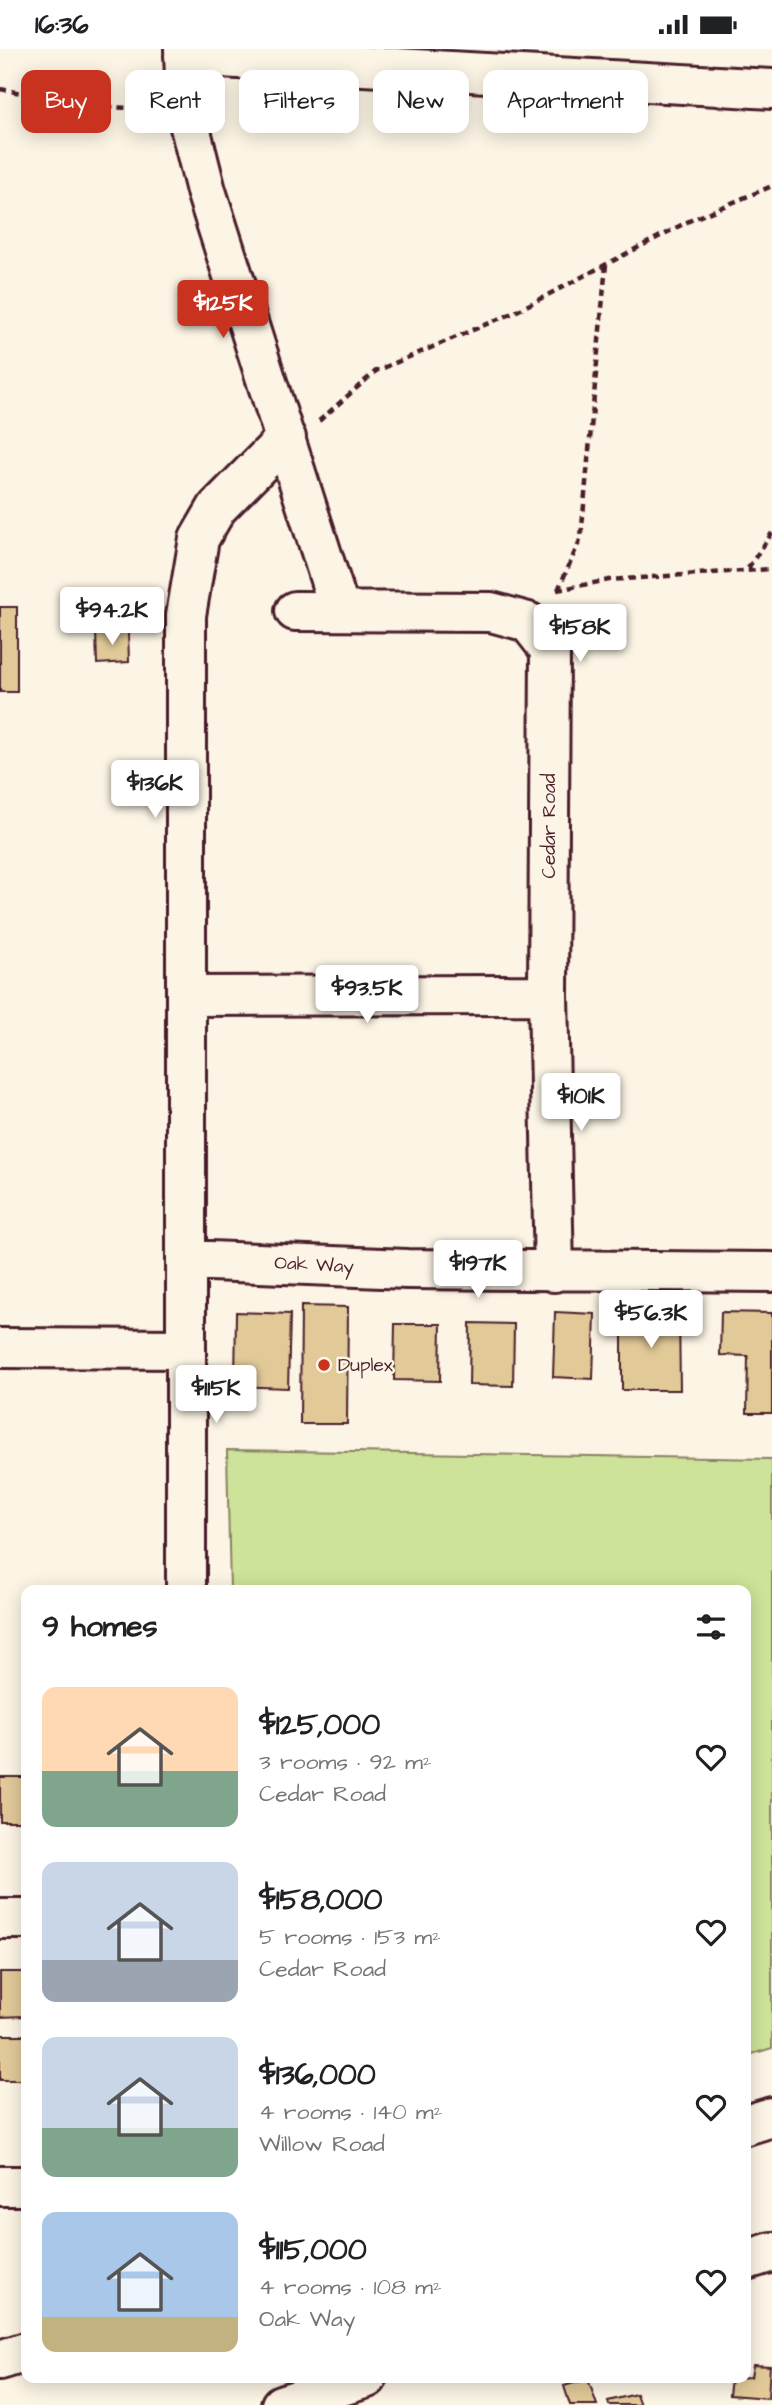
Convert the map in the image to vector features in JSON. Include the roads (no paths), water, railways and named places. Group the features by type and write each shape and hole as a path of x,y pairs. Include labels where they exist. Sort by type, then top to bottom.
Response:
{"street":[{"path":"295,611 340,611 206,191 186,111 184,52 499,62 772,89"},
{"path":"186,1585 186,628 191,572 199,539 217,508 286,438"},
{"name":"Cedar Road","path":"340,611 491,612 528,622 550,650 548,995 554,1272"},
{"path":"186,996 548,995"},
{"name":"Oak Way","path":"186,1260 407,1269 772,1272"},
{"path":"0,1348 187,1349"},
{"path":"0,1919 21,1919"},
{"path":"751,2123 772,2117"},
{"path":"0,2186 21,2186"},
{"path":"751,2258 772,2252"},
{"path":"0,2360 21,2353"},
{"path":"281,2405 351,2383"}],"place":[{"name":"Duplex","path":"324,1365"}]}
